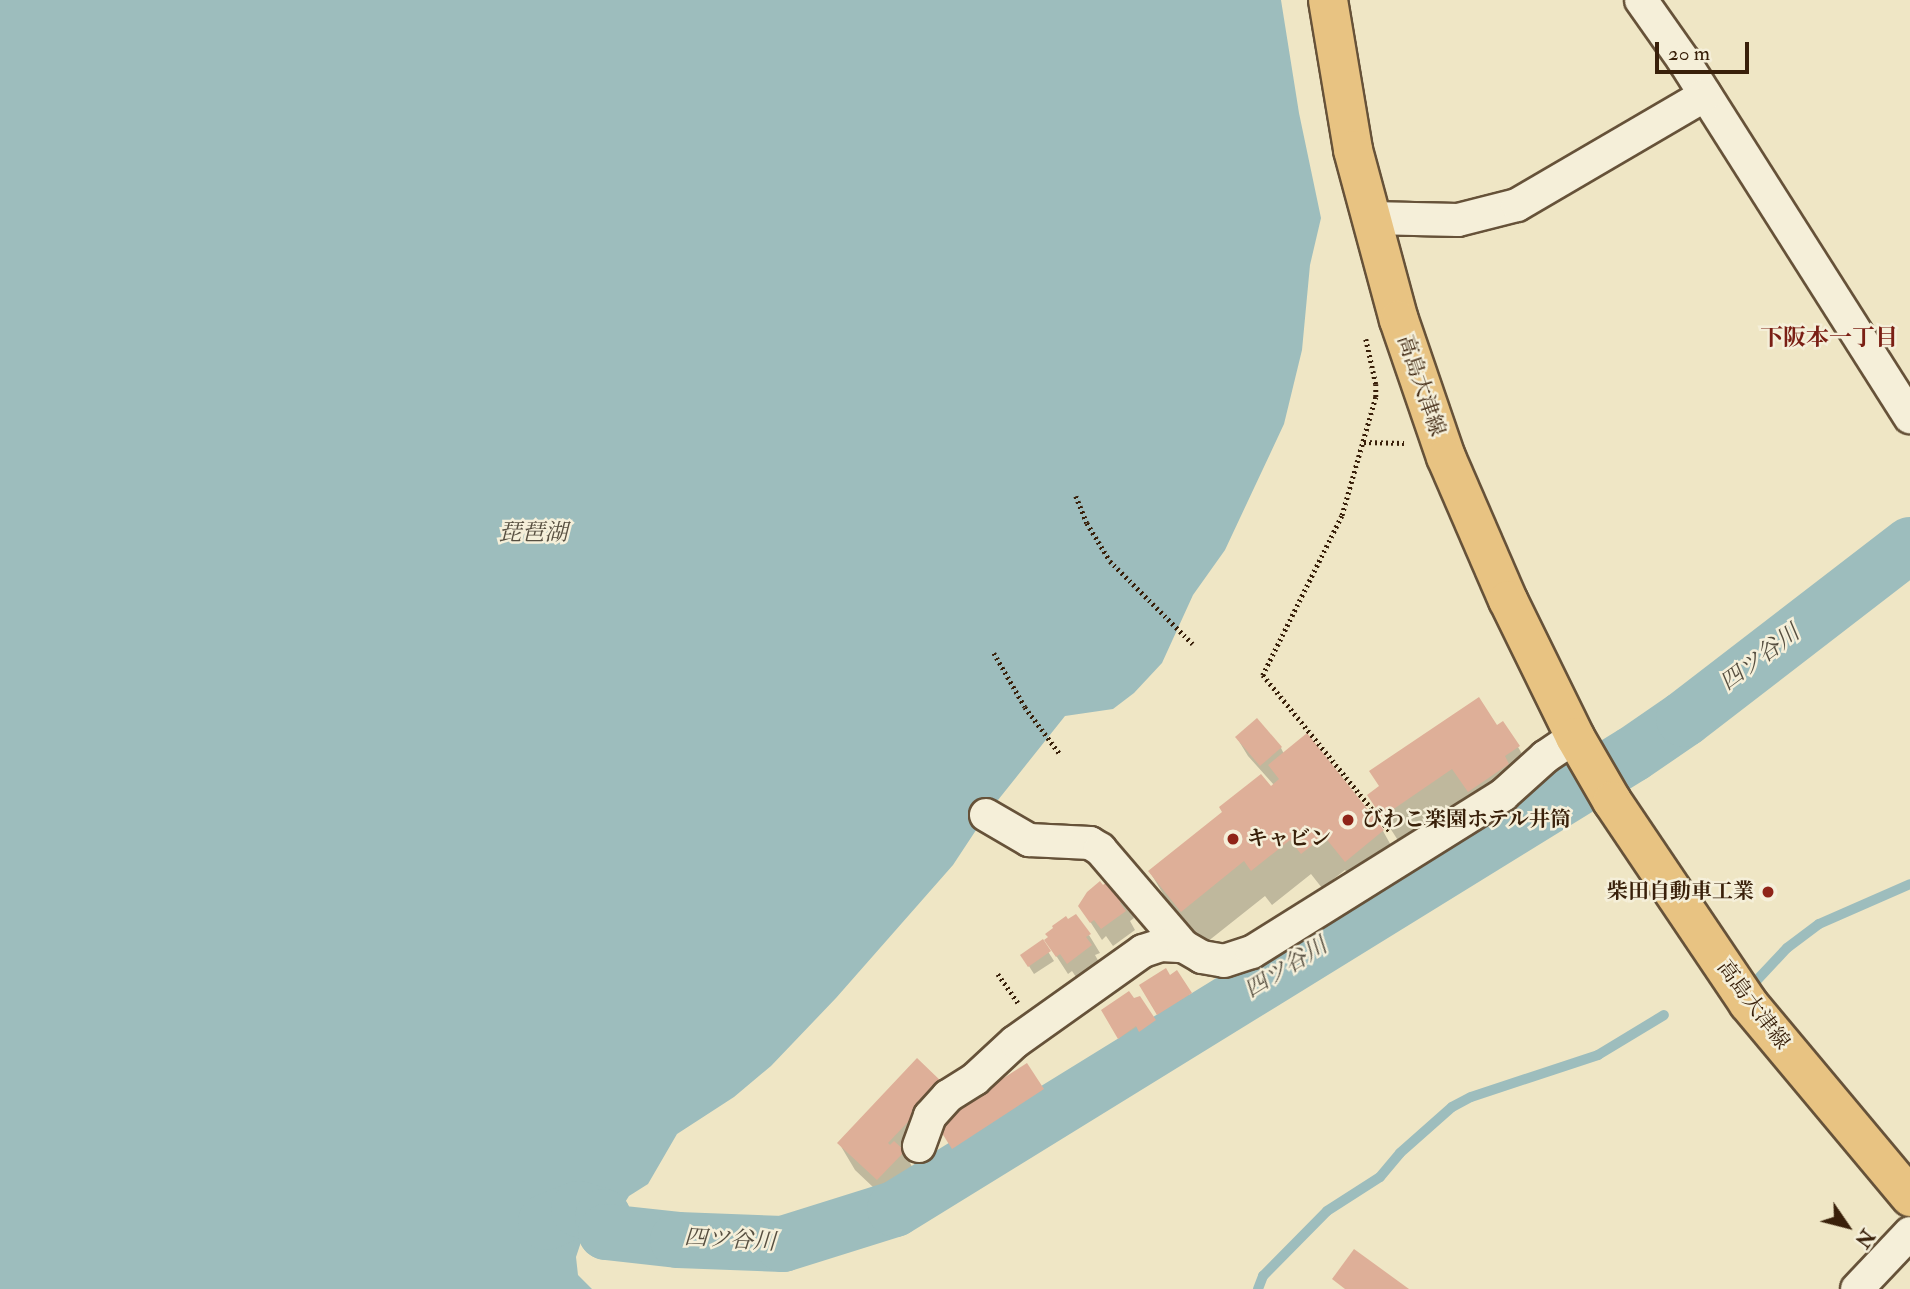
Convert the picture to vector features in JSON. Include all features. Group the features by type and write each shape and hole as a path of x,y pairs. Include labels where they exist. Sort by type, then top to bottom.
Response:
{"main road":[{"name":"高島大津線","path":"1328,0 1353,150 1399,320 1446,457 1508,600 1578,744 1612,801 1748,1003 1910,1198"}],"street":[{"path":"1641,0 1907,408"},
{"path":"1371,218 1458,220 1517,205 1705,95"},
{"path":"986,815 1029,840 1090,843 1100,849 1183,946 1202,957 1224,961 1252,952 1503,795 1545,757 1578,744"},
{"path":"919,1146 930,1116 939,1106 1014,1042 1143,951 1161,945 1183,946"},
{"path":"1857,1289 1910,1233"}],"path":[{"path":"1364,331 1376,384 1373,413 1342,516 1263,674 1408,854"},
{"path":"1364,442 1397,443"},
{"path":"1076,496 1087,523 1110,561 1193,644"},
{"path":"994,653 1024,707 1060,754"},
{"path":"998,974 1008,989"}],"water":[{"name":"琵琶湖","path":"0,0 1281,0 1299,113 1321,218 1310,265 1302,350 1284,424 1225,550 1193,595 1162,663 1134,693 1113,709 1065,716 986,815 953,865 836,998 771,1066 734,1097 677,1134 648,1184 629,1196 606,1232 583,1236 576,1257 578,1275 592,1289 0,1289"}],"building":[{"path":"1479,697 1497,725 1503,721 1520,746 1505,756 1509,764 1468,792 1452,769 1382,817 1367,795 1379,786 1369,771"},
{"path":"1257,718 1282,747 1260,766 1235,737"},
{"path":"1307,733 1384,830 1345,862 1324,836 1301,854 1290,840 1251,871 1244,861 1181,912 1148,871 1222,812 1219,807 1261,774 1271,786 1279,779 1268,765"},
{"path":"1110,879 1125,899 1120,903 1126,911 1101,929 1094,920 1090,923 1078,906 1087,892 1100,881 1103,885"},
{"path":"1076,914 1091,934 1086,937 1092,945 1067,964 1060,954 1056,957 1044,940 1048,937 1045,934 1066,916 1068,919"},
{"path":"1043,939 1051,951 1028,967 1020,955"},
{"path":"1166,968 1170,975 1177,970 1192,993 1157,1015 1139,985"},
{"path":"1129,991 1134,998 1140,996 1156,1020 1139,1032 1136,1026 1118,1039 1101,1010"},
{"path":"917,1058 944,1084 888,1143 890,1145 894,1141 905,1151 877,1180 837,1143"},
{"path":"1027,1063 1044,1089 952,1149 935,1122"},
{"path":"1354,1249 1409,1289 1345,1289 1332,1279"}],"waterway":[{"name":"四ツ谷川","path":"546,1222 579,1209 603,1217 606,1232 678,1240 783,1244 895,1209 1633,754 1684,719 1910,545"},
{"path":"1757,980 1787,948 1819,924 1910,884"},
{"path":"1258,1289 1263,1276 1327,1211 1380,1177 1400,1153 1452,1107 1471,1097 1598,1055 1664,1015"}],"place":[{"name":"びわこ楽園ホテル井筒","path":"1348,820"},
{"name":"キャビン","path":"1233,839"},
{"name":"柴田自動車工業","path":"1768,892"}],"district":[{"name":"下阪本一丁目","path":"1829,338"}]}
